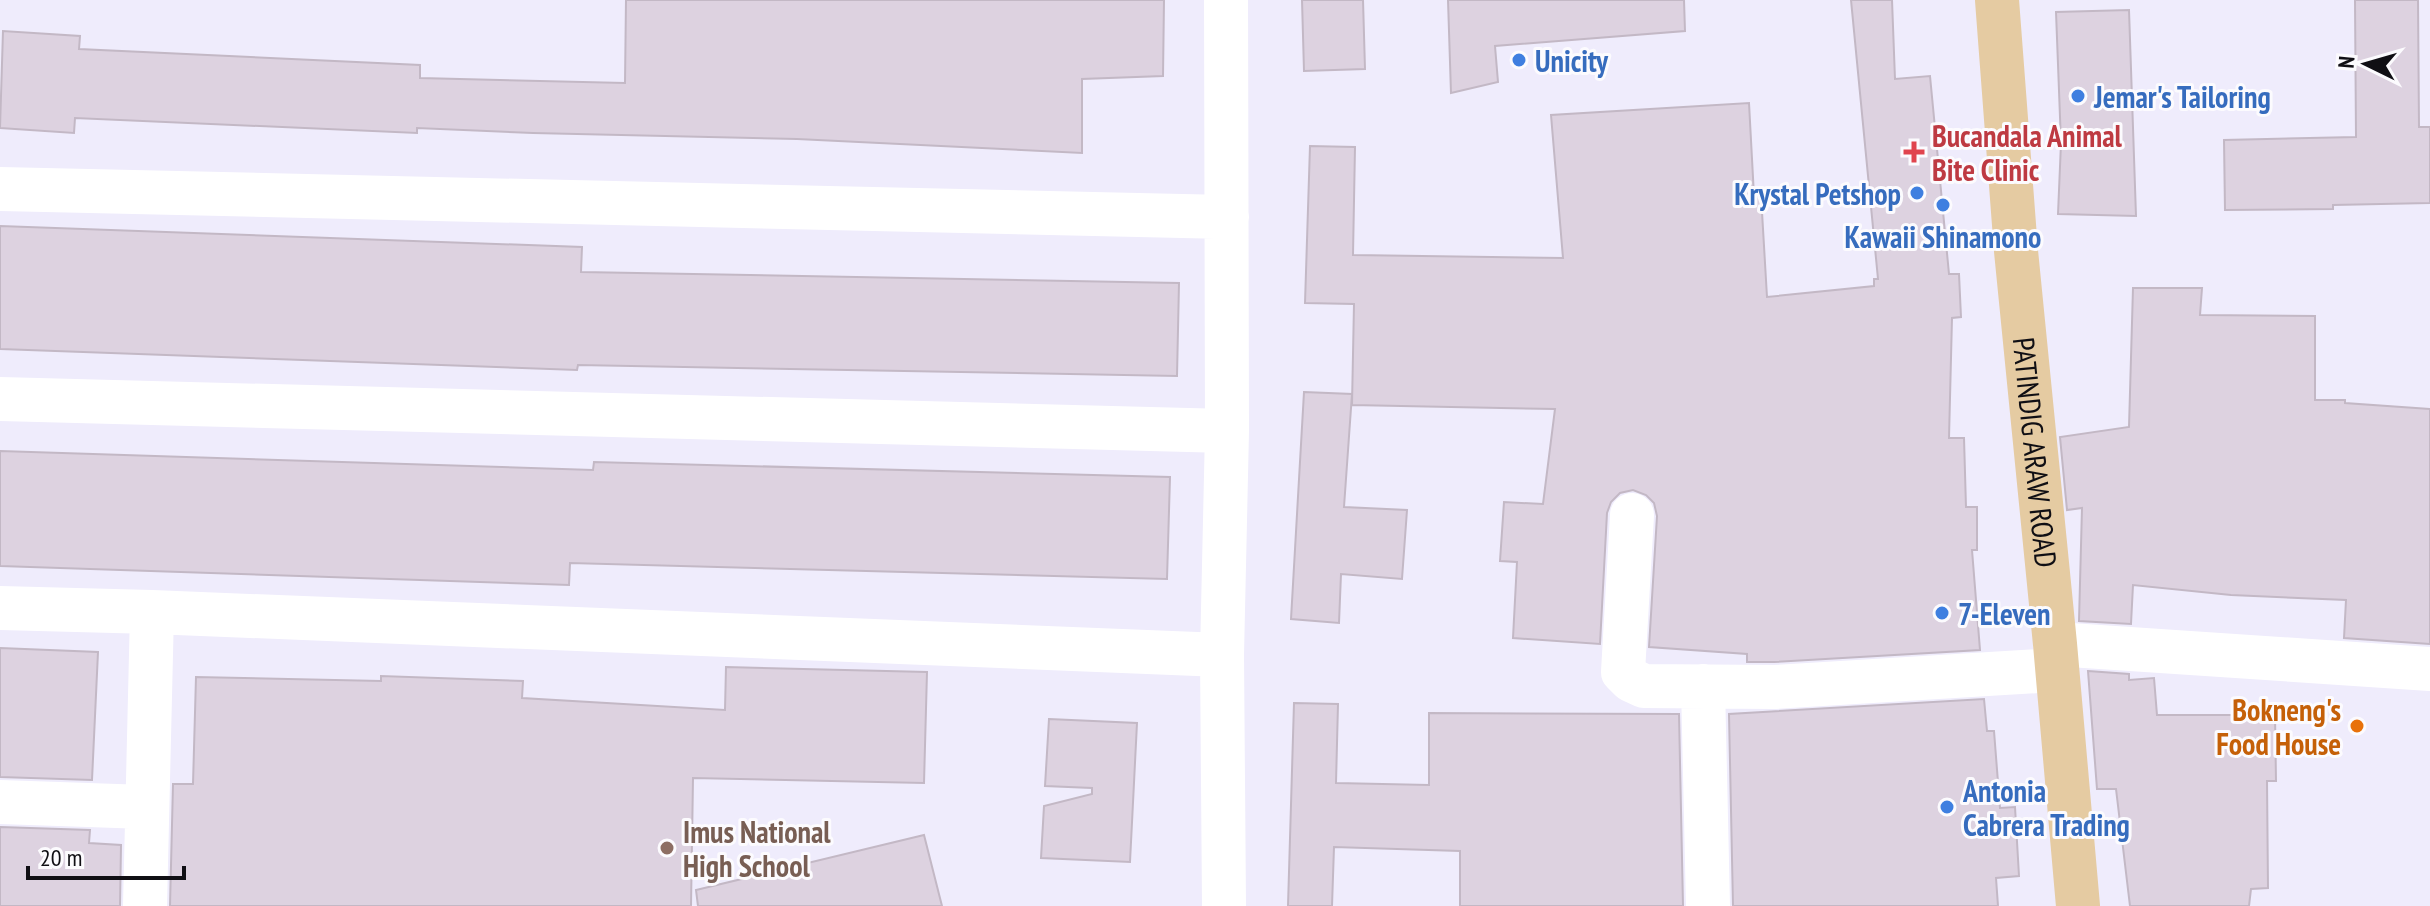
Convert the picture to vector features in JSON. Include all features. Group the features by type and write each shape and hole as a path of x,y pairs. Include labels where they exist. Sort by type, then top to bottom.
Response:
{"main road":[{"name":"PATINDIG ARAW ROAD","path":"1997,0 2016,251 2078,906"}],"street":[{"path":"1224,906 1222,655 1227,431 1226,0"},
{"path":"0,189 1227,217"},
{"path":"0,399 1227,431"},
{"path":"1632,515 1623,672 1644,686 1775,687 2056,657 2430,669"},
{"path":"0,608 1222,655"},
{"path":"145,906 152,612"},
{"path":"1703,686 1708,906"},
{"path":"0,802 146,807"}],"building":[{"path":"626,0 1164,0 1163,76 1082,79 1082,153 797,139 417,128 417,133 75,118 74,133 0,128 3,31 80,36 79,49 420,65 420,78 625,83"},
{"path":"1302,0 1363,0 1365,69 1304,71"},
{"path":"1448,0 1684,0 1685,31 1495,46 1498,82 1451,93"},
{"path":"1851,0 1892,0 1895,79 1930,76 1949,274 1959,274 1961,317 1952,318 1949,438 1964,438 1966,507 1977,507 1977,550 1972,550 1980,650 1747,662 1747,654 1649,647 1657,516 1654,503 1646,495 1633,490 1620,493 1611,502 1607,513 1600,644 1513,638 1517,562 1500,561 1504,502 1543,504 1555,409 1352,405 1354,304 1305,303 1310,146 1355,147 1353,255 1563,258 1551,115 1749,103 1754,196 1761,195 1767,297 1874,286 1874,279 1878,279"},
{"path":"2355,0 2418,0 2419,127 2430,127 2430,203 2333,205 2333,209 2225,210 2224,140 2356,137"},
{"path":"2129,10 2136,216 2058,214 2061,143 2056,12"},
{"path":"0,226 582,247 581,272 1179,283 1177,376 578,365 577,370 0,349"},
{"path":"2133,288 2202,288 2200,315 2315,316 2315,400 2430,409 2430,644 2344,638 2346,600 2231,595 2133,585 2131,624 2079,621 2082,508 2067,510 2060,437 2129,427"},
{"path":"1304,392 1352,394 1344,507 1407,510 1402,579 1341,574 1339,623 1291,619"},
{"path":"0,451 593,470 594,462 1170,477 1167,579 570,563 569,585 0,566"},
{"path":"0,648 98,652 92,780 0,777"},
{"path":"726,667 927,672 924,783 693,778 691,906 170,906 173,784 193,784 196,677 381,681 381,676 523,681 522,698 725,710"},
{"path":"2088,671 2129,674 2129,680 2154,678 2157,715 2275,715 2276,781 2267,781 2268,888 2251,889 2249,906 2130,906 2116,789 2097,789"},
{"path":"1984,699 1987,731 1994,731 2000,808 2015,807 2019,876 1996,878 1998,906 1733,906 1729,714"},
{"path":"1294,703 1338,704 1336,783 1429,785 1429,713 1679,714 1683,906 1460,906 1460,851 1334,847 1332,906 1288,906"},
{"path":"1049,719 1137,723 1130,862 1041,858 1044,806 1092,794 1092,788 1045,786"},
{"path":"0,827 90,830 89,843 121,845 120,906 0,906"},
{"path":"924,835 942,906 698,906 696,890"}],"place":[{"name":"Unicity","path":"1519,60"},
{"name":"Jemar's Tailoring","path":"2078,96"},
{"name":"Bucandala Animal Bite Clinic","path":"1914,152"},
{"name":"Krystal Petshop","path":"1917,193"},
{"name":"Kawaii Shinamono","path":"1943,205"},
{"name":"7-Eleven","path":"1942,613"},
{"name":"Bokneng's Food House","path":"2357,726"},
{"name":"Antonia Cabrera Trading","path":"1947,807"},
{"name":"Imus National High School","path":"667,848"}]}
